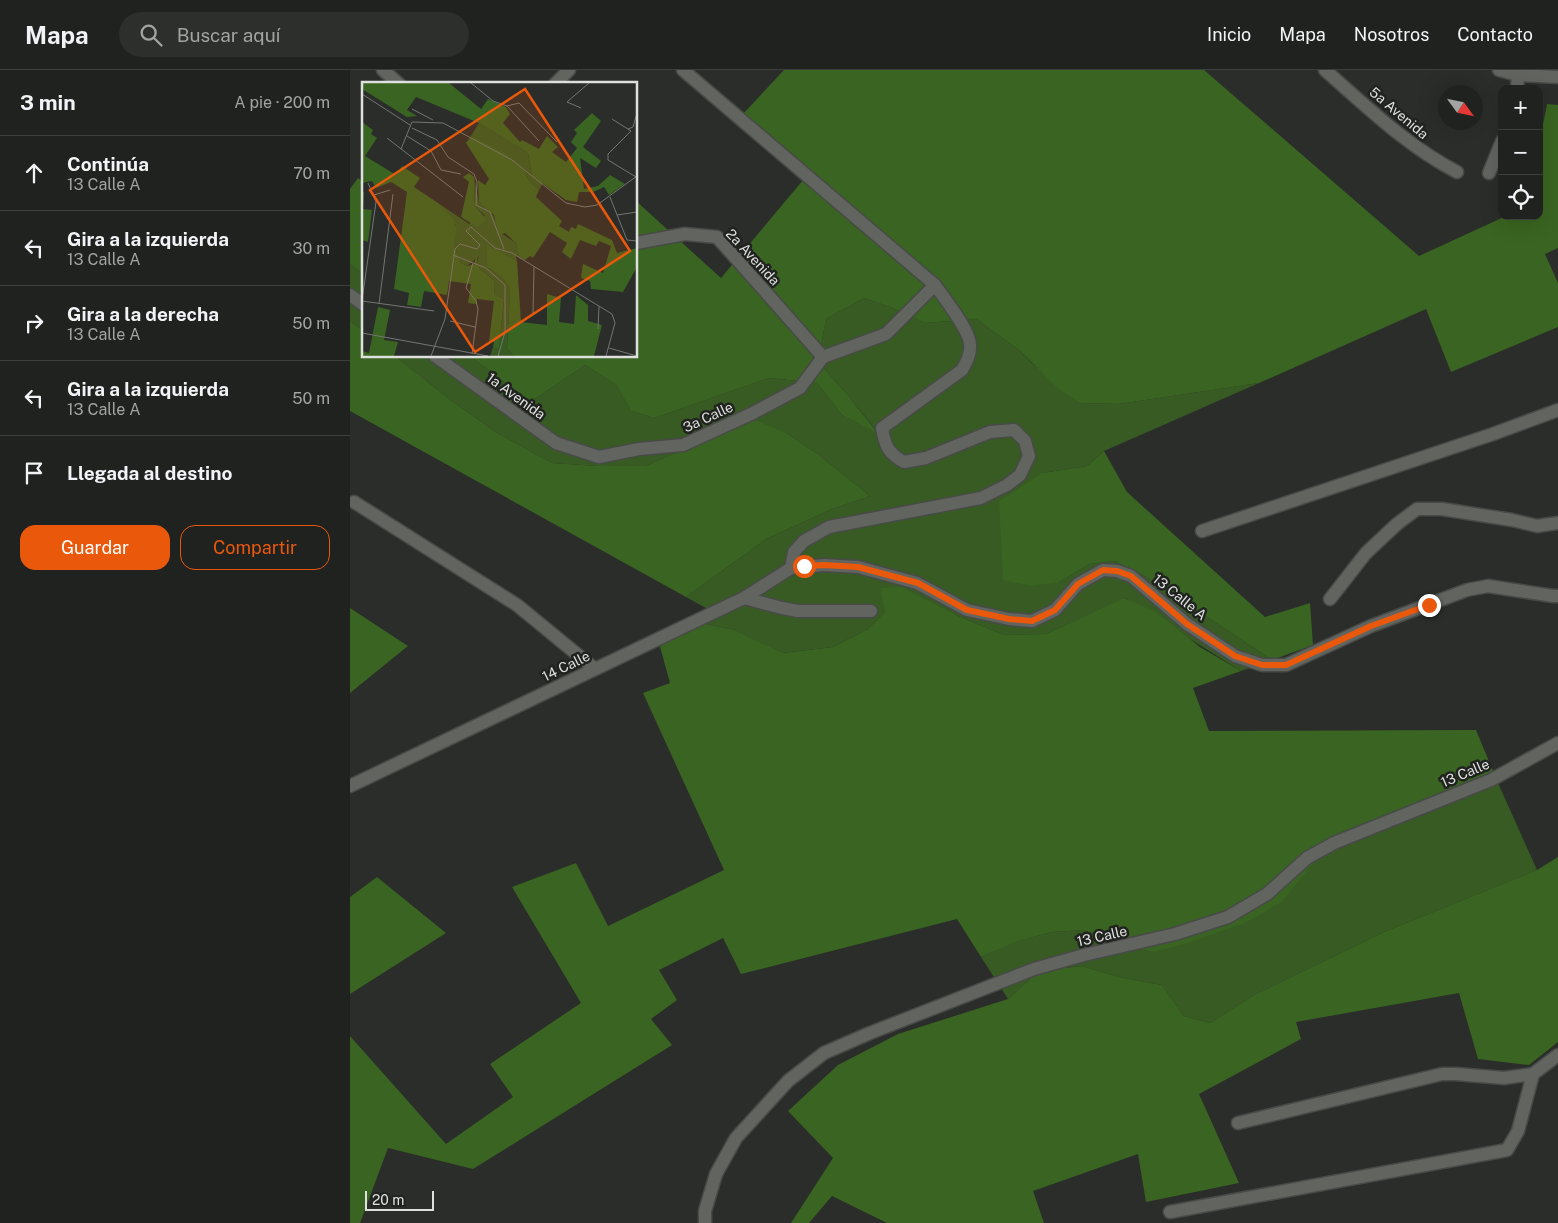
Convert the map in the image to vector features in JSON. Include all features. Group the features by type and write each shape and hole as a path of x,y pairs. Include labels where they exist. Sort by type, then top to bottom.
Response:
{"street":[{"path":"383,70 397,82"},
{"path":"557,82 569,70"},
{"path":"684,70 935,285 955,313 970,342 969,358 962,370 882,428 885,443 893,456 904,462 926,458 990,432 1014,430 1025,441 1029,456 1020,475 1006,485 981,498 829,528 804,541 794,552 791,568"},
{"name":"5a Avenida","path":"1325,70 1415,147 1433,160 1457,172"},
{"path":"1499,70 1518,75 1558,77"},
{"path":"1517,85 1518,75"},
{"path":"1489,173 1498,151"},
{"name":"2a Avenida","path":"638,243 685,234 717,237 823,357"},
{"path":"823,357 886,334 935,285"},
{"path":"350,295 362,304"},
{"name":"3a Calle","path":"556,443 599,457 639,449 683,445 752,414 800,388 823,357"},
{"name":"1a Avenida","path":"438,358 556,443"},
{"path":"1202,531 1558,410"},
{"path":"354,502 517,605 595,669"},
{"path":"1330,599 1366,553 1397,524 1417,509 1442,509 1537,526 1558,523"},
{"name":"13 Calle A","path":"791,568 824,565 858,567 918,583 967,610 1009,619 1032,621 1055,610 1078,584 1103,570 1117,571 1131,576 1187,624 1235,656 1262,665 1286,665 1371,626 1467,590 1488,586 1558,596"},
{"name":"14 Calle","path":"350,786 744,598 791,568"},
{"path":"744,598 798,611 870,611"},
{"name":"13 Calle","path":"705,1217 716,1174 736,1138 788,1082 824,1053 1034,969 1084,955 1175,934 1228,917 1267,894 1307,858 1334,843 1491,780 1558,743"},
{"path":"1238,1122 1442,1074 1504,1078 1533,1074 1558,1055"},
{"path":"1170,1212 1507,1150 1518,1132 1533,1074"}],"green space":[{"path":"784,70 1204,70 1419,256 1498,220 1543,220 1543,124 1547,104 1558,105 1558,248 1545,254 1558,283 1558,327 1451,372 1426,309 1259,383 1119,404 1081,403 1061,391 1019,350 976,319 925,323 890,307 864,298 826,319 818,362 878,433 842,415 817,383 769,378 654,418 631,411 616,385 585,365 530,402 473,358 638,358 638,203 721,278 809,173 742,115"},
{"path":"358,178 362,181 362,273 350,264 350,189"},
{"path":"350,264 362,273 362,330 350,321"},
{"path":"864,298 890,307 925,323 976,319 1019,350 1034,365 1081,403 1119,404 1259,383 1104,451 1087,466 1042,473 1059,582 1090,564 1115,561 1145,576 1272,660 1241,671 1125,598 1046,634 1004,635 956,615 885,612 868,629 833,647 782,653 735,630 697,622 715,613 686,597 766,539 832,509 870,496 819,455 786,433 710,438 646,466 597,466 552,463 497,433 452,401 398,358 473,358 530,402 585,365 616,385 631,411 654,418 769,378 817,383 842,415 877,431 818,362 826,319"},
{"path":"350,321 362,330 362,358 398,358 452,401 497,433 552,463 597,466 646,466 752,419 786,433 819,455 870,496 832,509 766,539 686,597 350,411"},
{"path":"1104,451 1127,492 1265,617 1310,603 1313,645 1272,660 1145,576 1115,561 1090,564 1059,582 1031,586 1003,580 999,501 1042,473 1087,466"},
{"path":"901,587 956,615 1004,635 1046,634 1124,598 1156,612 1200,647 1241,671 1193,688 1209,731 1476,730 1498,783 1435,799 1319,856 1282,902 1245,923 1154,952 1121,944 1084,930 1052,932 1018,941 981,957 957,919 741,974 723,938 659,970 677,1000 651,1019 672,1045 473,1169 388,1148 360,1223 350,1223 350,1036 446,1144 513,1097 490,1064 581,1003 512,887 576,863 608,926 724,870 643,693 670,683 659,643 697,622 735,630 783,653 833,647 868,629 885,612 880,588"},
{"path":"350,608 408,646 350,693"},
{"path":"1498,783 1537,870 1384,932 1254,995 1210,1023 1184,1016 1162,985 1119,977 1082,966 1039,971 1008,999 981,957 1017,941 1052,932 1084,930 1121,944 1319,856 1372,822"},
{"path":"1558,857 1558,1042 1529,1065 1478,1059 1459,993 1296,1022 1301,1039 1199,1094 1239,1183 1146,1202 1138,1154 1033,1191 1044,1223 887,1223 832,1196 809,1223 791,1223 833,1158 788,1111 838,1065 898,1034 1008,999 1039,971 1082,966 1119,977 1162,985 1184,1016 1210,1023 1254,995 1384,932 1537,870"},
{"path":"377,877 446,933 350,994 350,897"}],"route":[{"path":"804,566 858,567 918,583 967,610 1009,619 1032,621 1055,610 1078,584 1103,570 1117,571 1131,576 1187,624 1235,656 1262,665 1286,665 1371,626 1429,605"}]}
